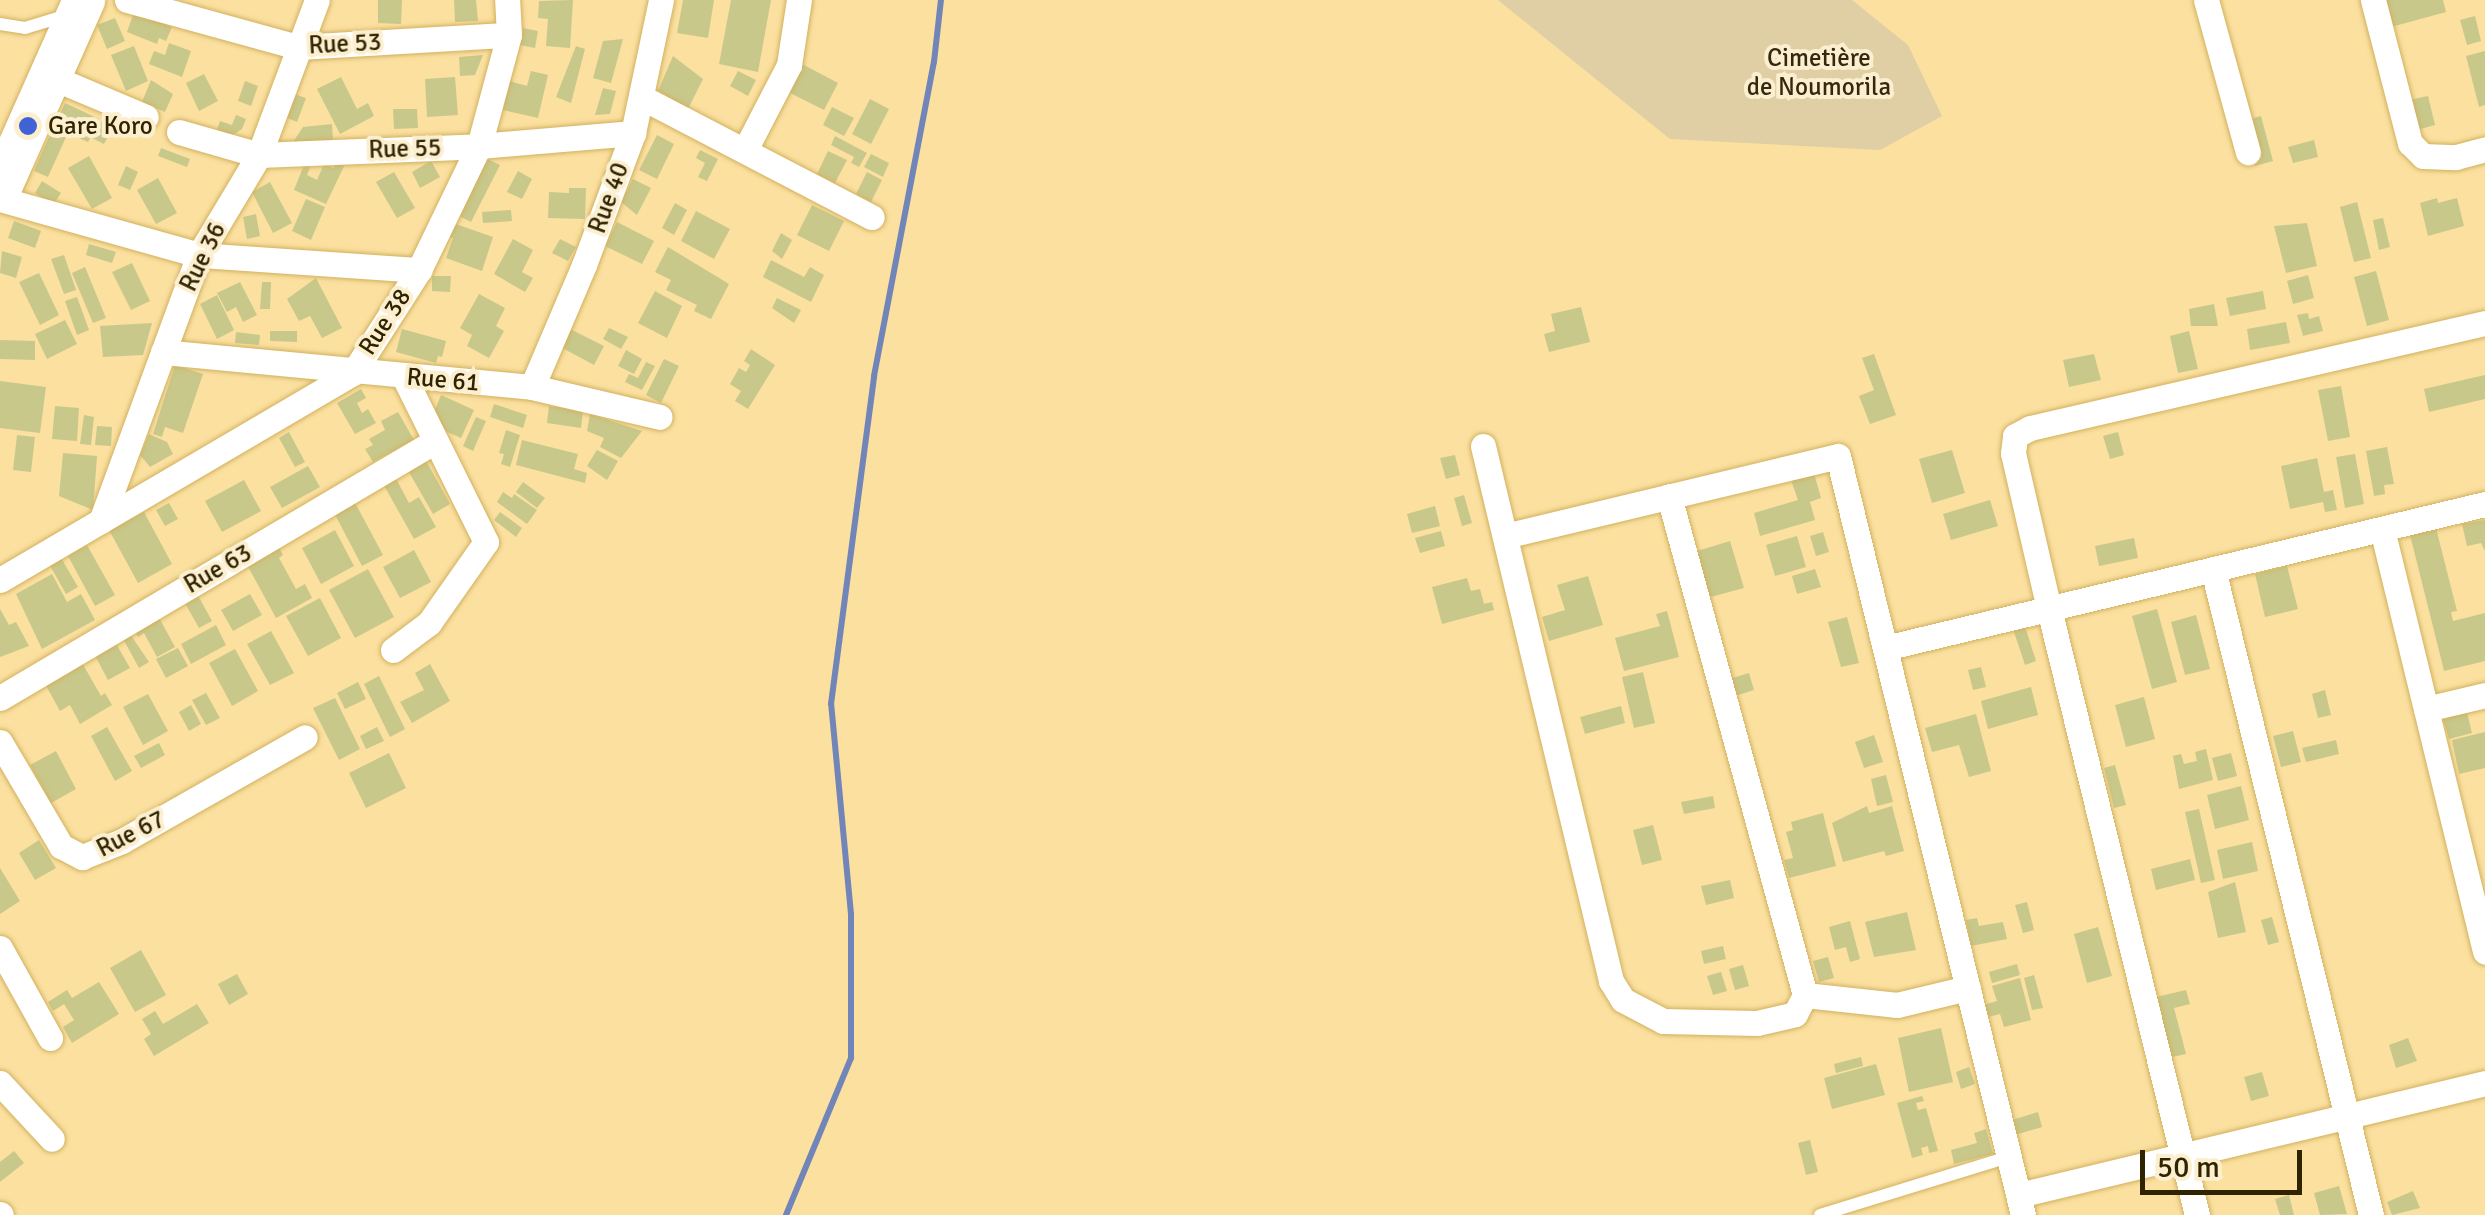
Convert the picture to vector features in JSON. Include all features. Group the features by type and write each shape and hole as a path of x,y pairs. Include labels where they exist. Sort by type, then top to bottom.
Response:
{"highway":[{"path":"0,189 82,5"}],"street":[{"name":"Rue 53","path":"127,0 298,47 510,35"},
{"name":"Rue 36","path":"101,521 199,255 259,154 317,0"},
{"name":"Rue 38","path":"0,580 353,372 419,270 478,146 510,35 507,0"},
{"name":"Rue 40","path":"532,387 584,265 633,134 661,0"},
{"path":"745,150 789,65 799,0"},
{"path":"2206,0 2248,152"},
{"path":"2373,0 2410,143 2423,156 2456,156 2485,149"},
{"path":"49,76 146,117"},
{"path":"641,96 872,216"},
{"name":"Rue 55","path":"180,132 259,154 478,146 633,134"},
{"path":"0,199 199,255 419,270"},
{"path":"2197,1215 2012,453 2015,436 2030,428 2485,323"},
{"name":"Rue 61","path":"163,352 532,387 660,417"},
{"path":"393,650 429,622 486,542 404,377"},
{"name":"Rue 63","path":"0,698 436,441"},
{"path":"1483,446 1610,981 1622,1000 1663,1021 1757,1024 1795,1014 1805,996 1669,496"},
{"path":"1505,536 1838,456 2021,1205 2183,1156 2485,1083"},
{"path":"1885,648 2485,504"},
{"path":"2382,528 2426,710 2475,865 2485,952"},
{"path":"2213,569 2371,1215"},
{"path":"2426,710 2485,695"},
{"name":"Rue 67","path":"0,742 61,846 82,857 122,841 305,737"},
{"path":"0,948 50,1038"},
{"path":"1805,996 1898,1005 1968,988"},
{"path":"0,1083 52,1139"}],"lane":[{"path":"0,24 25,28 82,5"},
{"path":"1820,1215 2010,1157"}],"green space":[{"name":"Cimetière de Noumorila","path":"1498,0 1852,0 1908,45 1942,116 1880,150 1670,139"}],"building":[{"path":"378,0 402,0 401,24 378,23"},
{"path":"454,0 476,0 478,21 455,22"},
{"path":"573,0 570,48 546,46 548,19 538,18 539,1"},
{"path":"683,0 714,0 708,38 677,33"},
{"path":"731,0 771,0 758,72 719,64"},
{"path":"2384,0 2443,0 2446,12 2391,27"},
{"path":"134,12 172,27 166,41 159,38 157,44 127,32"},
{"path":"2475,16 2481,41 2467,45 2460,20"},
{"path":"115,18 125,41 107,49 97,25"},
{"path":"523,28 538,31 535,48 520,45"},
{"path":"623,39 611,83 593,78 603,41"},
{"path":"169,43 191,51 182,77 149,64 154,51 165,55"},
{"path":"134,46 148,81 126,91 111,55"},
{"path":"576,46 585,49 571,103 556,97"},
{"path":"2485,51 2485,105 2479,107 2466,56"},
{"path":"483,55 475,75 460,76 459,57"},
{"path":"673,56 703,79 688,109 658,91"},
{"path":"802,64 838,83 824,110 788,92"},
{"path":"531,71 548,75 538,118 503,110 509,81 527,86"},
{"path":"738,71 756,80 748,96 730,86"},
{"path":"204,74 218,101 199,111 186,83"},
{"path":"341,77 357,109 368,103 374,116 340,134 317,89"},
{"path":"455,77 458,115 427,117 425,79"},
{"path":"151,80 173,94 165,112 142,102"},
{"path":"245,81 258,86 251,106 238,101"},
{"path":"603,88 616,91 610,114 595,115"},
{"path":"294,94 306,98 297,122 285,117"},
{"path":"2428,96 2435,125 2417,130 2409,100"},
{"path":"870,99 889,109 871,144 852,134"},
{"path":"65,103 99,119 88,142 54,127"},
{"path":"832,107 854,118 844,136 823,125"},
{"path":"393,109 417,109 418,128 394,129"},
{"path":"236,115 246,119 242,129 230,137 216,132 220,121 232,125"},
{"path":"2261,116 2273,161 2255,166 2243,121"},
{"path":"103,119 114,125 104,144 92,138"},
{"path":"332,124 333,140 293,142 303,127"},
{"path":"52,130 66,137 48,177 34,171"},
{"path":"657,135 674,144 657,179 639,170"},
{"path":"835,136 867,153 859,167 851,163 854,157 831,145"},
{"path":"2314,140 2318,157 2293,163 2288,147"},
{"path":"161,148 190,159 187,167 158,156"},
{"path":"700,150 718,159 707,181 698,177 705,163 696,158"},
{"path":"828,151 847,160 835,183 817,174"},
{"path":"871,154 889,163 883,177 864,167"},
{"path":"89,156 112,198 92,209 68,168"},
{"path":"485,158 500,165 471,222 455,214"},
{"path":"336,161 345,164 326,204 294,190 304,165 310,167 307,175 317,180 324,164 334,168"},
{"path":"431,161 440,177 420,188 412,172"},
{"path":"126,166 138,172 130,190 118,185"},
{"path":"518,171 532,179 522,199 507,192"},
{"path":"394,172 415,208 397,218 376,182"},
{"path":"867,172 882,180 871,202 856,194"},
{"path":"158,178 177,213 156,224 137,190"},
{"path":"633,179 651,188 637,215 621,202"},
{"path":"42,181 61,193 53,205 35,193"},
{"path":"270,182 292,223 273,233 252,192"},
{"path":"569,188 586,188 585,219 548,218 549,192 569,193"},
{"path":"2437,198 2438,203 2457,198 2464,226 2428,236 2420,203"},
{"path":"306,199 325,207 311,240 292,231"},
{"path":"2357,202 2371,258 2354,262 2340,207"},
{"path":"675,203 687,210 674,235 662,228"},
{"path":"812,205 844,221 829,251 797,235"},
{"path":"511,210 512,221 483,223 482,212"},
{"path":"696,211 730,229 714,259 681,241"},
{"path":"256,214 260,236 247,239 243,217"},
{"path":"2383,218 2390,247 2379,250 2373,220"},
{"path":"14,221 41,231 35,248 8,238"},
{"path":"450,222 493,237 482,271 446,258 453,238 445,236"},
{"path":"617,222 654,241 642,264 605,246"},
{"path":"2307,223 2317,266 2286,273 2274,226"},
{"path":"781,233 792,240 782,259 772,251"},
{"path":"513,239 533,250 522,272 533,278 525,292 494,274"},
{"path":"560,239 576,247 568,261 552,253"},
{"path":"89,244 116,252 112,263 86,255"},
{"path":"668,247 729,284 711,319 694,311 697,305 666,290 671,280 655,272"},
{"path":"2,251 22,257 16,278 0,273"},
{"path":"64,255 76,290 64,294 51,259"},
{"path":"771,260 804,277 810,267 824,275 811,302 763,277"},
{"path":"132,263 150,301 131,310 112,272"},
{"path":"85,267 106,318 93,323 72,273"},
{"path":"2376,271 2389,320 2367,326 2354,277"},
{"path":"39,273 59,315 40,325 19,282"},
{"path":"2308,275 2314,298 2293,304 2287,281"},
{"path":"432,276 451,276 450,292 432,291"},
{"path":"316,278 342,328 322,338 310,316 299,321 287,299"},
{"path":"240,282 257,315 243,322 236,307 227,312 217,293"},
{"path":"262,282 271,282 270,309 260,309"},
{"path":"655,291 682,306 667,338 638,323"},
{"path":"2263,291 2266,309 2230,316 2226,298"},
{"path":"479,294 505,308 496,326 504,331 489,358 467,346 472,335 460,328"},
{"path":"217,295 234,330 217,339 200,304"},
{"path":"77,297 89,330 77,335 65,301"},
{"path":"777,298 801,310 794,323 772,308"},
{"path":"2214,304 2218,326 2191,326 2189,309"},
{"path":"1581,307 1590,342 1549,352 1544,334 1555,331 1551,314"},
{"path":"2308,313 2309,319 2319,316 2323,331 2303,336 2297,315"},
{"path":"65,320 77,344 47,359 35,334"},
{"path":"2286,322 2290,343 2250,350 2247,329"},
{"path":"152,323 143,355 103,357 100,326"},
{"path":"562,325 604,346 594,365 553,343"},
{"path":"609,328 628,337 621,349 603,339"},
{"path":"402,329 446,341 442,357 438,356 436,363 396,352"},
{"path":"270,331 297,331 297,342 270,341"},
{"path":"2189,331 2198,369 2178,373 2170,336"},
{"path":"236,332 260,335 259,345 235,343"},
{"path":"0,340 35,341 35,360 0,359"},
{"path":"751,349 775,365 748,409 735,401 741,391 730,384 739,368 746,372 750,365 744,361"},
{"path":"626,350 642,359 634,374 618,366"},
{"path":"1874,354 1896,415 1870,424 1859,396 1874,390 1862,358"},
{"path":"2094,354 2101,380 2069,387 2063,360"},
{"path":"664,359 679,366 661,403 646,395"},
{"path":"646,362 655,366 642,390 625,382 629,374 638,378"},
{"path":"175,365 203,374 183,433 165,427 162,437 153,434"},
{"path":"2485,375 2485,399 2429,412 2424,389"},
{"path":"0,381 46,387 40,433 0,428"},
{"path":"2341,386 2350,437 2328,441 2318,390"},
{"path":"361,389 366,398 357,403 362,413 368,409 376,423 355,434 337,403"},
{"path":"441,395 474,410 461,438 438,428 432,417"},
{"path":"494,404 527,415 523,428 490,417"},
{"path":"55,406 79,408 77,441 52,439"},
{"path":"549,406 583,411 581,428 547,423"},
{"path":"398,412 414,440 373,462 365,449 373,445 369,439 385,430 381,421"},
{"path":"590,414 642,431 621,458 600,447 604,438 587,431"},
{"path":"84,415 94,417 91,445 80,444"},
{"path":"476,417 486,421 473,451 463,446"},
{"path":"97,426 112,427 111,446 95,445"},
{"path":"506,430 520,435 510,467 501,464 504,454 499,453"},
{"path":"289,432 305,462 295,467 279,438"},
{"path":"2118,432 2124,455 2110,459 2103,436"},
{"path":"149,434 167,442 173,454 150,467 140,455"},
{"path":"17,435 35,437 31,472 13,470"},
{"path":"522,440 578,454 574,469 587,473 585,483 516,465"},
{"path":"2387,447 2394,484 2384,485 2385,494 2374,496 2366,451"},
{"path":"597,450 618,461 607,480 587,466"},
{"path":"1952,450 1965,493 1932,503 1919,459"},
{"path":"63,453 97,456 93,510 59,496"},
{"path":"2355,454 2364,504 2345,508 2336,457"},
{"path":"1455,455 1460,475 1446,479 1440,458"},
{"path":"424,457 450,504 433,514 406,467"},
{"path":"2317,458 2324,492 2333,490 2337,510 2325,512 2323,502 2290,509 2281,466"},
{"path":"308,466 320,487 282,508 270,487"},
{"path":"393,473 409,503 419,497 436,527 414,539 381,480"},
{"path":"1814,473 1821,498 1810,502 1815,520 1760,536 1754,513 1798,500 1791,480"},
{"path":"244,480 261,511 222,532 205,501"},
{"path":"523,482 545,498 537,508 516,492"},
{"path":"503,492 512,498 514,494 537,510 527,524 497,502"},
{"path":"1464,495 1472,523 1462,526 1454,498"},
{"path":"352,497 383,555 362,566 332,509"},
{"path":"1990,500 1998,526 1951,540 1943,514"},
{"path":"169,503 178,519 165,526 156,510"},
{"path":"1435,506 1440,526 1412,533 1407,514"},
{"path":"144,512 172,564 138,583 109,530"},
{"path":"500,512 522,528 516,537 494,520"},
{"path":"2485,520 2485,551 2481,543 2467,546 2462,524"},
{"path":"2436,528 2457,611 2451,612 2453,621 2485,613 2485,661 2444,671 2410,535"},
{"path":"335,530 354,566 321,584 302,548"},
{"path":"1441,531 1445,546 1420,553 1415,538"},
{"path":"1823,532 1829,552 1816,556 1810,536"},
{"path":"1797,536 1806,567 1775,576 1766,545"},
{"path":"2134,538 2138,558 2099,566 2095,546"},
{"path":"1730,541 1744,588 1707,598 1694,552"},
{"path":"277,543 283,555 279,558 296,589 305,584 312,598 276,618 245,561"},
{"path":"87,545 115,595 95,606 68,556"},
{"path":"414,550 431,582 400,598 383,567"},
{"path":"60,556 78,587 66,594 48,562"},
{"path":"2287,566 2298,609 2265,617 2255,574"},
{"path":"368,569 394,617 355,638 329,590"},
{"path":"1815,569 1821,587 1797,594 1792,576"},
{"path":"52,574 67,602 81,594 95,620 42,649 16,594"},
{"path":"1588,576 1603,625 1549,641 1542,617 1565,610 1557,585"},
{"path":"1467,578 1471,591 1480,589 1484,604 1492,602 1494,610 1442,624 1432,587"},
{"path":"195,590 212,621 199,628 182,598"},
{"path":"250,594 262,615 233,631 221,610"},
{"path":"320,598 341,638 308,656 286,616"},
{"path":"0,609 9,625 16,622 29,646 0,657"},
{"path":"2157,609 2177,682 2152,689 2132,616"},
{"path":"1667,611 1679,657 1624,671 1615,638 1660,626 1656,614"},
{"path":"156,612 175,647 157,657 144,633 138,637 132,625"},
{"path":"2196,615 2210,669 2185,675 2171,622"},
{"path":"1847,617 1859,663 1841,667 1828,622"},
{"path":"216,625 226,645 191,664 181,644"},
{"path":"2025,626 2036,661 2025,665 2013,629"},
{"path":"128,631 149,662 139,668 121,635"},
{"path":"271,631 294,673 270,685 247,644"},
{"path":"114,640 130,668 108,680 93,652"},
{"path":"178,648 188,666 166,678 156,659"},
{"path":"235,649 258,691 232,706 209,663"},
{"path":"81,661 101,696 105,693 112,705 80,724 70,705 60,711 44,682"},
{"path":"430,664 450,701 412,723 400,702 424,690 415,673"},
{"path":"1981,667 1986,687 1973,690 1968,670"},
{"path":"1643,672 1655,723 1634,728 1622,677"},
{"path":"1749,673 1754,690 1732,697 1726,680"},
{"path":"379,676 405,729 390,737 364,684"},
{"path":"358,682 366,699 345,709 337,693"},
{"path":"2031,687 2038,715 1988,729 1981,701"},
{"path":"2325,690 2331,715 2318,718 2312,694"},
{"path":"206,693 220,718 206,725 192,700"},
{"path":"148,694 168,731 143,745 123,707"},
{"path":"2144,697 2155,739 2126,747 2115,705"},
{"path":"335,698 360,749 339,760 313,708"},
{"path":"191,705 201,724 189,731 179,712"},
{"path":"1621,706 1625,723 1585,734 1580,717"},
{"path":"2467,712 2472,733 2449,739 2443,718"},
{"path":"1976,714 1991,771 1969,777 1959,745 1932,752 1925,728"},
{"path":"107,727 132,771 115,781 91,736"},
{"path":"377,727 384,741 366,749 360,736"},
{"path":"2293,731 2301,762 2281,767 2273,736"},
{"path":"2485,732 2485,768 2459,774 2452,740"},
{"path":"1874,735 1883,762 1864,768 1855,742"},
{"path":"2336,740 2339,754 2306,762 2302,748"},
{"path":"159,743 165,755 141,768 134,756"},
{"path":"2206,749 2213,780 2179,789 2173,756 2181,754 2184,764 2197,761 2195,752"},
{"path":"56,751 76,789 51,803 30,765"},
{"path":"389,753 406,788 366,808 349,773"},
{"path":"2231,753 2237,776 2218,781 2212,758"},
{"path":"2115,765 2126,805 2114,808 2104,768"},
{"path":"1886,775 1893,802 1877,806 1871,779"},
{"path":"2241,786 2249,820 2215,829 2207,795"},
{"path":"1713,796 1715,808 1684,814 1681,802"},
{"path":"1867,806 1869,813 1892,806 1904,851 1886,856 1884,851 1843,862 1832,823"},
{"path":"2199,809 2215,880 2201,883 2185,812"},
{"path":"1823,813 1836,866 1789,878 1784,860 1793,858 1786,832 1793,830 1791,822"},
{"path":"1653,825 1662,860 1642,865 1633,830"},
{"path":"39,840 56,868 35,880 19,853"},
{"path":"2252,842 2258,871 2223,879 2217,850"},
{"path":"2190,859 2195,880 2156,890 2151,869"},
{"path":"0,868 20,901 0,914"},
{"path":"1730,880 1734,898 1706,905 1701,886"},
{"path":"2235,882 2246,932 2218,938 2208,892"},
{"path":"2027,902 2034,930 2023,933 2015,905"},
{"path":"1907,912 1916,950 1874,957 1865,922"},
{"path":"2272,917 2279,942 2268,945 2261,920"},
{"path":"1977,918 1979,926 2003,922 2007,939 1971,946 1966,920"},
{"path":"1850,921 1860,959 1850,962 1846,947 1835,950 1829,927"},
{"path":"2098,927 2112,976 2087,983 2074,934"},
{"path":"1723,946 1726,959 1704,964 1701,951"},
{"path":"141,950 166,995 135,1012 110,968"},
{"path":"1828,957 1834,978 1819,982 1813,961"},
{"path":"2017,964 2020,975 1992,983 1989,972"},
{"path":"1743,965 1749,986 1735,990 1729,969"},
{"path":"1721,972 1727,991 1713,995 1707,976"},
{"path":"237,974 248,994 229,1005 218,984"},
{"path":"2034,975 2043,1008 2032,1010 2024,978"},
{"path":"2020,978 2031,1020 2004,1027 2000,1014 1984,1018 1980,1006 1997,1001 1992,986"},
{"path":"99,982 119,1014 72,1043 63,1027 74,1020 64,1004 53,1011 48,1002 67,990 72,998"},
{"path":"2186,990 2190,1004 2174,1008 2186,1054 2172,1057 2156,997"},
{"path":"197,1004 209,1023 154,1056 144,1039 151,1034 142,1019 155,1011 163,1024"},
{"path":"1941,1028 1953,1082 1909,1092 1898,1038"},
{"path":"2408,1038 2417,1061 2396,1068 2389,1045"},
{"path":"1861,1057 1863,1066 1836,1073 1834,1064"},
{"path":"1876,1064 1885,1095 1832,1109 1824,1078"},
{"path":"1969,1067 1975,1084 1961,1089 1956,1072"},
{"path":"2262,1072 2269,1096 2251,1101 2244,1077"},
{"path":"1922,1096 1924,1101 1916,1103 1918,1110 1926,1108 1938,1151 1929,1153 1928,1146 1921,1148 1923,1155 1912,1158 1897,1103"},
{"path":"2038,1112 2042,1127 2015,1135 2012,1120"},
{"path":"1986,1129 1993,1154 1954,1164 1951,1150 1977,1143 1974,1133"},
{"path":"1810,1140 1818,1172 1806,1175 1798,1143"},
{"path":"14,1151 24,1163 0,1182 0,1162"},
{"path":"2339,1186 2347,1214 2320,1215 2314,1193"},
{"path":"2413,1191 2420,1208 2392,1215 2387,1202"},
{"path":"2289,1195 2294,1215 2280,1215 2275,1199"}],"waterway":[{"path":"786,1215 851,1058 851,914 831,704 874,376 934,62 941,0"}],"place":[{"name":"Gare Koro","path":"28,126"}]}
